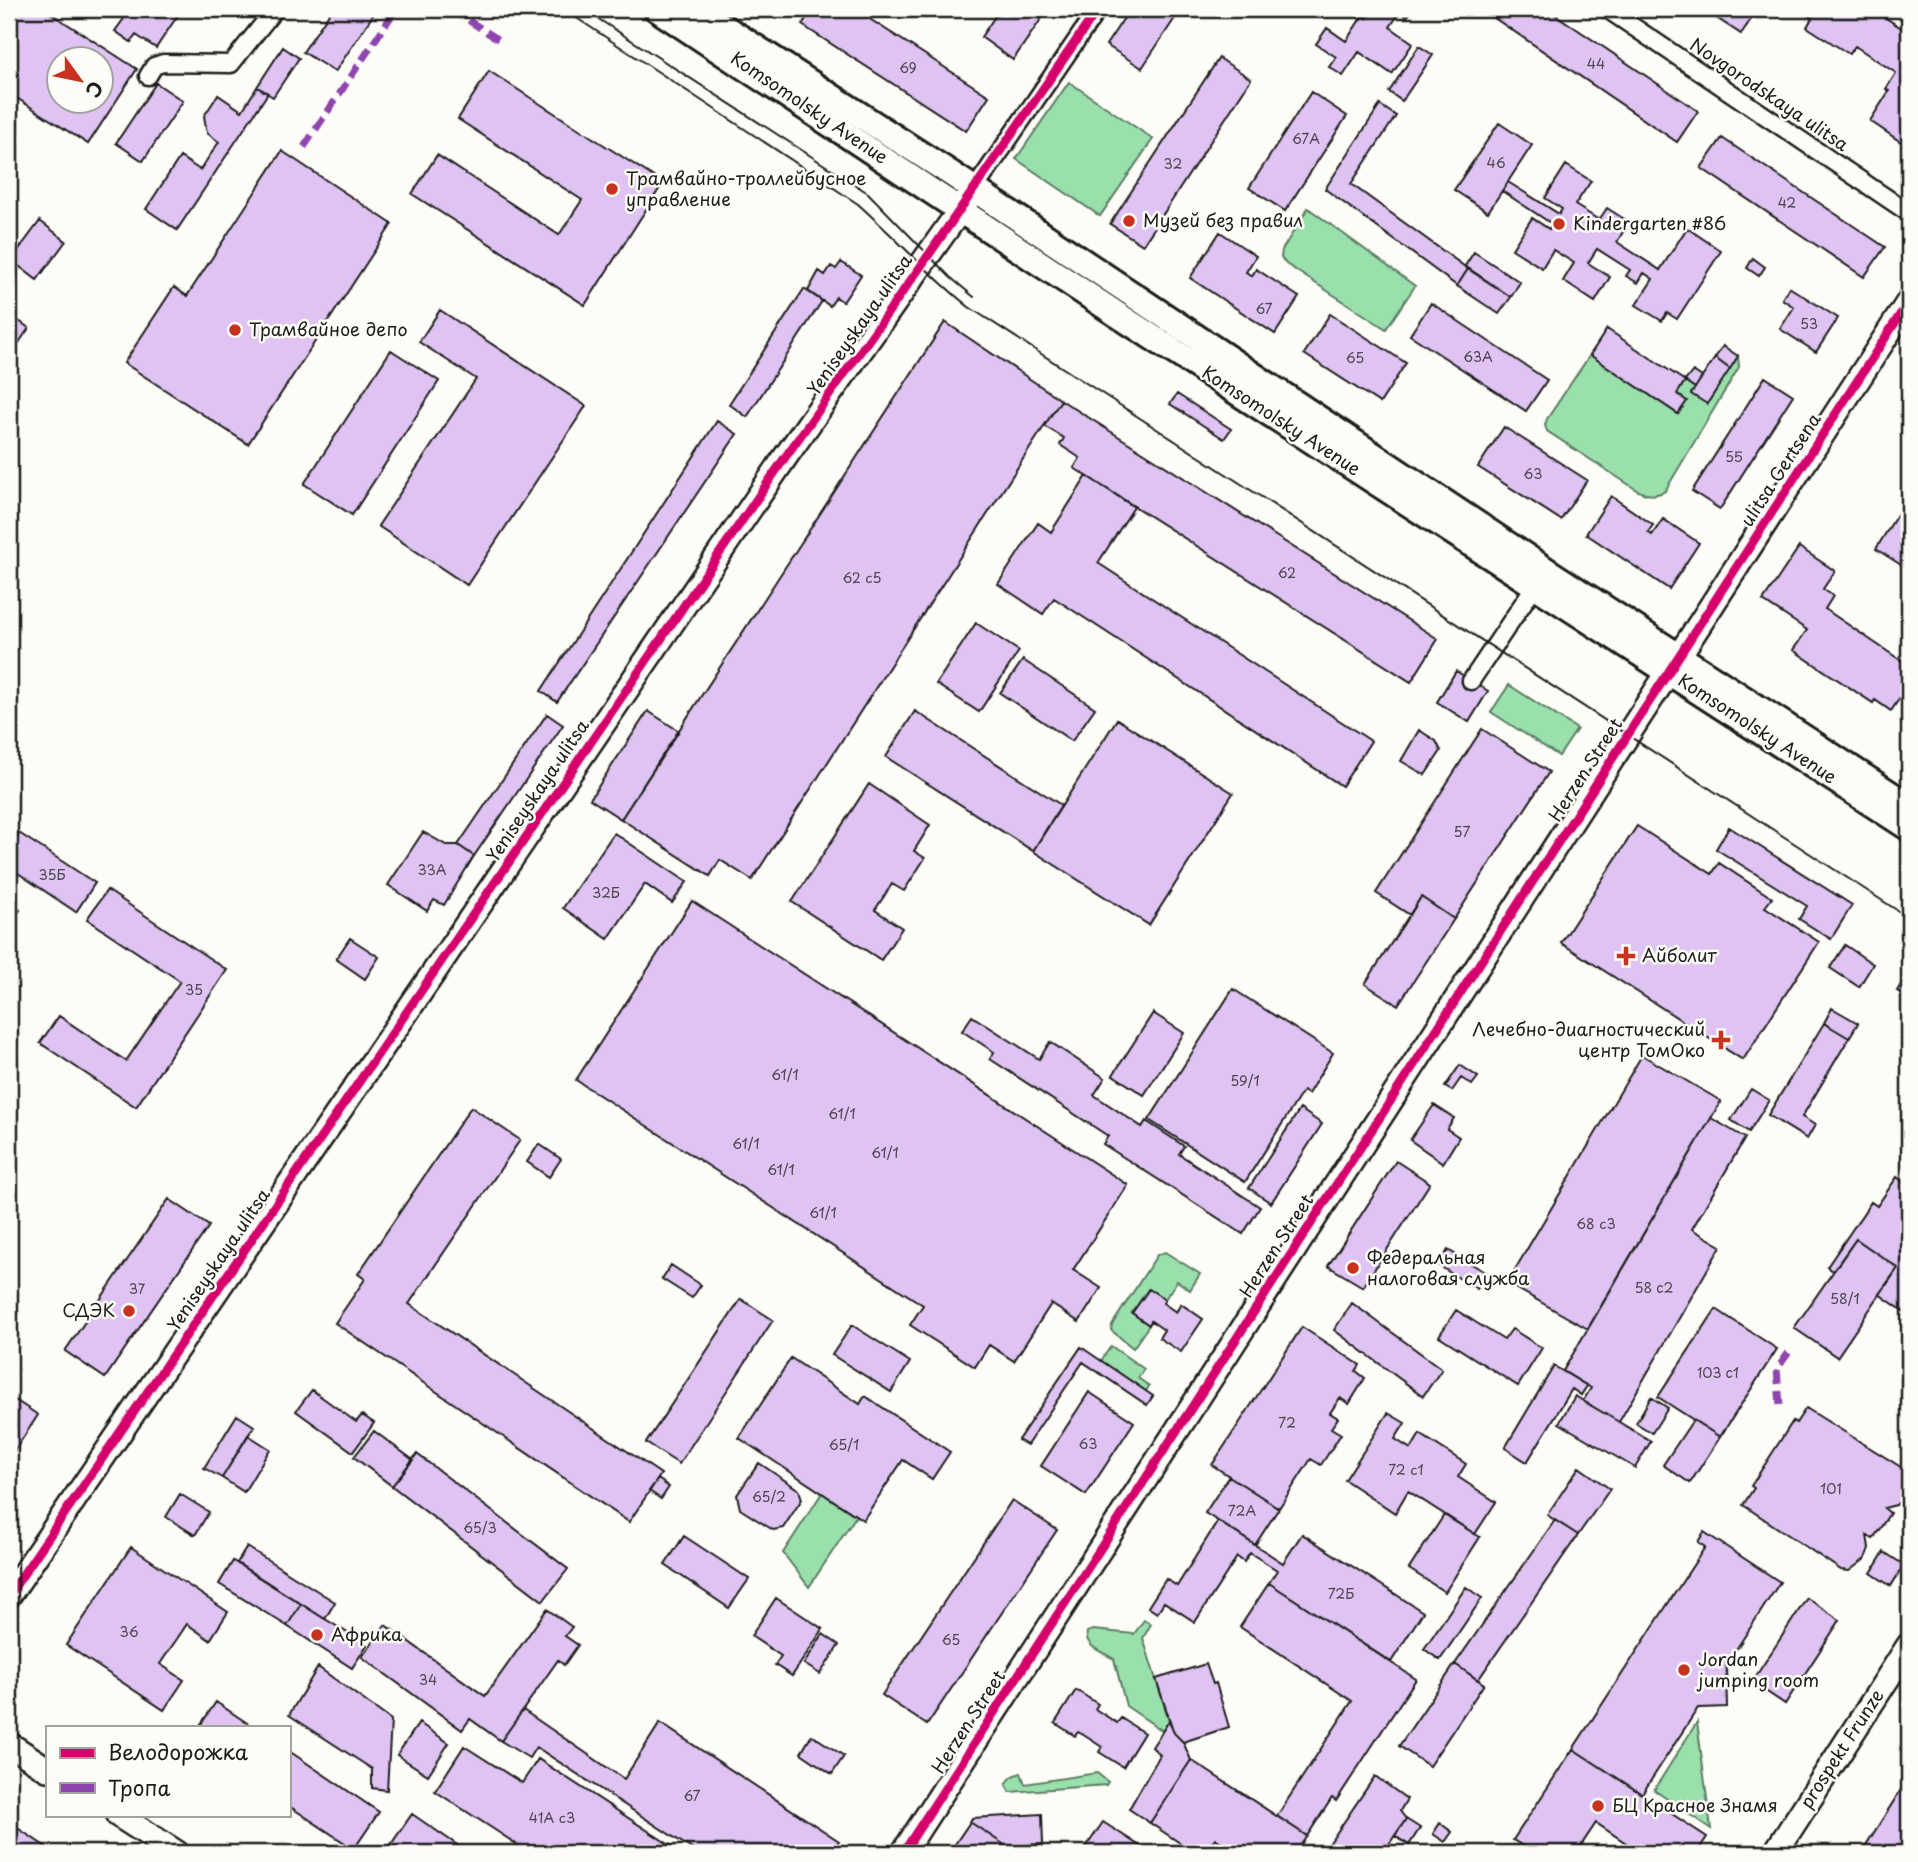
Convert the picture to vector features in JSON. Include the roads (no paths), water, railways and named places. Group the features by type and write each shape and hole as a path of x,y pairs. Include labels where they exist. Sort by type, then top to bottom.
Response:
{"main road":[{"name":"Komsomolsky Avenue","path":"657,9 967,200"},
{"name":"Komsomolsky Avenue","path":"696,9 967,200 1540,578 1674,664 1909,806"},
{"name":"Komsomolsky Avenue","path":"1674,664 1909,828"}],"street":[{"path":"148,76 155,66 163,63 231,64 275,9"},
{"name":"Yeniseyskaya ulitsa","path":"9,1595 624,693 1098,9"},
{"name":"Novgorodskaya ulitsa","path":"1607,9 1909,214"},
{"name":"ulitsa Gertsena","path":"1674,664 1909,302"},
{"path":"1471,681 1540,578"},
{"name":"Herzen Street","path":"903,1853 1674,664"},
{"name":"prospekt Frunze","path":"1775,1853 1909,1645"},
{"path":"9,1744 46,1768"},
{"path":"120,1816 177,1853"}],"tram line":[{"path":"563,9 858,204 969,307 1909,918"},
{"path":"583,9 868,193 950,277 974,297"}],"place":[{"name":"Трамвайно-троллейбусное управление","path":"612,189"},
{"name":"Музей без правил","path":"1129,221"},
{"name":"Kindergarten #86","path":"1559,224"},
{"name":"Трамвайное депо","path":"235,330"},
{"name":"Айболит","path":"1626,956"},
{"name":"Лечебно-диагностический центр ТомОко","path":"1721,1040"},
{"name":"Федеральная налоговая служба","path":"1353,1268"},
{"name":"СДЭК","path":"129,1311"},
{"name":"Африка","path":"317,1635"},
{"name":"Jordan jumping room","path":"1684,1670"},
{"name":"БЦ Красное Знамя","path":"1598,1806"}]}
